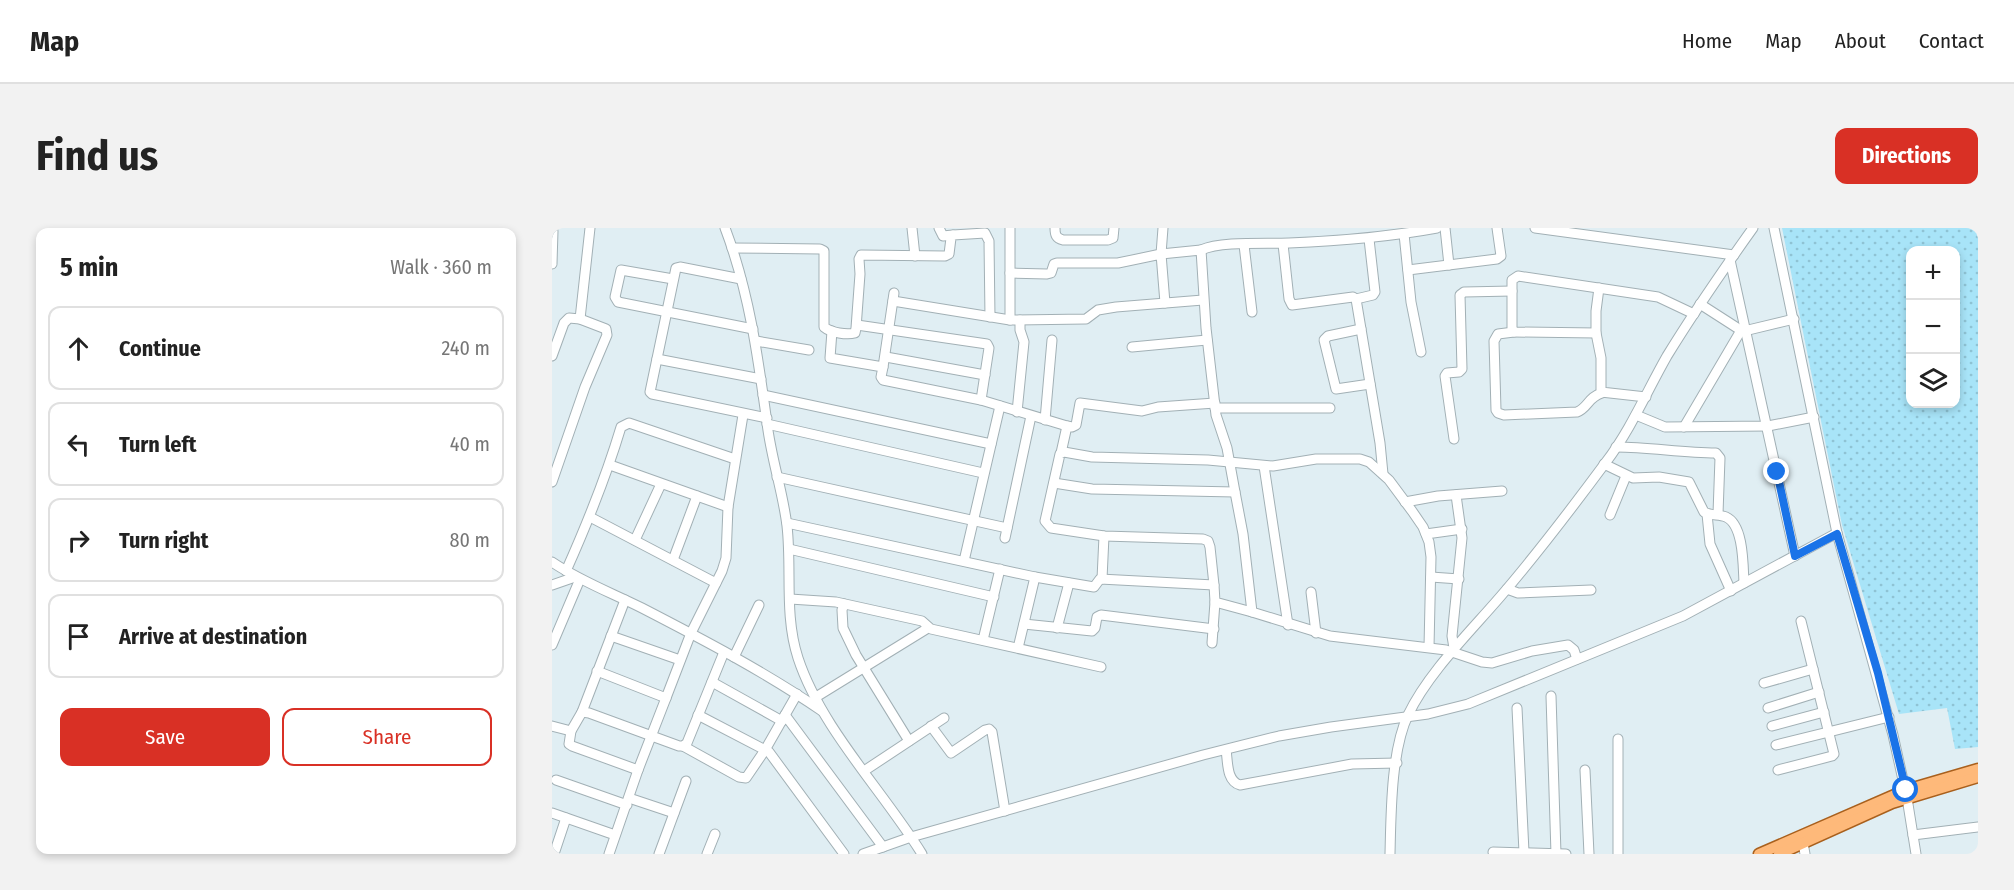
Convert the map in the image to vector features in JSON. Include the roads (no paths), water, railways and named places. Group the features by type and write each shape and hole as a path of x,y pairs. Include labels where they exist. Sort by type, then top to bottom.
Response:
{"main road":[{"path":"1759,854 1906,794 1978,769"},
{"path":"1779,854 1804,849 1906,794 1978,777"}],"street":[{"path":"580,319 590,228"},
{"path":"725,228 741,279 756,341 767,421 787,523 791,617 798,658 826,715 922,854"},
{"path":"912,228 915,256"},
{"path":"939,228 944,236 985,233 988,236 990,317"},
{"path":"1010,228 1010,320"},
{"path":"1055,228 1057,238 1086,240 1113,238 1114,228"},
{"path":"1163,228 1161,254 1165,303"},
{"path":"1010,273 1047,274 1051,273 1054,264 1057,263 1118,263 1209,247 1369,239 1437,228"},
{"path":"1445,228 1449,265"},
{"path":"1408,270 1500,258 1497,228"},
{"path":"1535,228 1732,258"},
{"path":"1390,854 1396,763 1407,717 1420,694 1453,650 1540,550 1604,464 1636,415 1666,358 1700,304 1753,228"},
{"path":"1774,228 1837,534 1889,717 1916,854"},
{"path":"552,264 553,230"},
{"path":"1404,234 1411,302 1421,352"},
{"path":"732,248 820,249 824,251 823,324 828,330 851,334 855,333 857,325 861,255 949,254 953,236"},
{"path":"1283,244 1289,299 1292,305 1353,297 1356,299 1373,295 1375,292 1369,239"},
{"path":"1244,245 1252,312"},
{"path":"1201,250 1203,300 1215,406 1229,461 1243,534 1252,612"},
{"path":"1732,258 1744,331 1768,426 1795,556"},
{"path":"741,279 676,268 649,389 652,394 984,473"},
{"path":"673,279 621,270 615,297 618,302 667,314 753,329"},
{"path":"1514,332 1512,328 1512,280 1518,276 1658,297 1694,314"},
{"path":"1599,288 1596,333 1601,358 1600,388 1602,393"},
{"path":"1454,439 1445,376 1447,373 1459,372 1462,369 1460,295 1464,292 1512,291"},
{"path":"1203,300 1098,310 1086,319 1010,320 893,297 886,357 881,377 883,381 981,400 1075,427 1079,406 1083,403 1142,411 1158,407 1215,406 1330,408"},
{"path":"1356,299 1383,474"},
{"path":"1700,304 1744,331"},
{"path":"552,356 555,337 569,318 604,327 607,334 556,458 552,482"},
{"path":"1684,427 1744,331 1794,319"},
{"path":"1017,412 1024,342 1020,320"},
{"path":"857,325 987,344 989,348 981,400"},
{"path":"1361,329 1328,336 1324,340 1336,389 1370,384"},
{"path":"832,331 830,358 883,367"},
{"path":"1596,333 1514,332 1498,334 1494,341 1496,410 1498,413 1504,415 1581,411 1594,395 1602,393 1646,397"},
{"path":"1046,420 1052,340"},
{"path":"1132,347 1207,340"},
{"path":"756,341 809,350"},
{"path":"886,357 985,375"},
{"path":"657,359 761,379"},
{"path":"764,395 991,444"},
{"path":"964,561 1000,406"},
{"path":"609,854 680,660 726,558 728,507 743,415"},
{"path":"1636,415 1665,427 1768,426 1814,417"},
{"path":"1005,538 1031,416"},
{"path":"566,571 610,465 621,427 629,423 735,459"},
{"path":"1067,426 1045,521 1048,526 1069,532 1104,536 1208,541 1215,602 1212,643"},
{"path":"1616,447 1716,453 1720,458 1718,514"},
{"path":"1061,453 1092,457 1229,461 1264,466 1316,459 1353,458 1369,462 1383,474 1426,534 1431,557 1429,647"},
{"path":"1604,464 1626,476 1640,479 1659,477 1686,480 1700,507 1707,514 1710,544 1731,591"},
{"path":"610,465 728,507"},
{"path":"1264,466 1288,625"},
{"path":"1610,515 1626,476"},
{"path":"777,477 1007,528"},
{"path":"1054,483 1092,489 1235,492"},
{"path":"635,540 661,484"},
{"path":"1405,502 1502,491"},
{"path":"1453,650 1452,636 1462,529 1456,495"},
{"path":"673,561 697,496"},
{"path":"1707,514 1718,514 1729,518 1737,528 1740,537 1744,583"},
{"path":"590,517 716,583"},
{"path":"787,523 1070,583 1094,586 1098,580 1102,579 1214,585"},
{"path":"1426,534 1462,529"},
{"path":"865,854 911,837 1226,750 1321,729 1407,717 1468,704 1683,616 1837,534"},
{"path":"1102,579 1104,536"},
{"path":"789,549 994,597"},
{"path":"552,562 577,578 692,633 797,694 826,715"},
{"path":"983,640 1000,569"},
{"path":"1018,648 1035,577"},
{"path":"1431,577 1459,579"},
{"path":"552,585 577,578"},
{"path":"552,645 577,578"},
{"path":"1057,628 1070,583"},
{"path":"1507,589 1518,593 1591,590"},
{"path":"1311,592 1316,633"},
{"path":"625,600 569,740 572,746 638,770"},
{"path":"790,600 844,604 922,621 928,628 1101,667"},
{"path":"1215,602 1316,633 1383,644 1453,650 1472,659 1492,663 1532,651 1568,645 1574,650 1577,659"},
{"path":"844,604 843,628 864,668 909,741"},
{"path":"734,657 759,605"},
{"path":"1024,624 1092,631 1095,628 1097,617 1101,615 1214,629"},
{"path":"1778,770 1832,756 1834,751 1801,621"},
{"path":"816,697 928,628"},
{"path":"611,636 680,660"},
{"path":"683,746 687,743 724,652"},
{"path":"1764,682 1813,669"},
{"path":"597,671 666,698"},
{"path":"712,682 783,718 883,847"},
{"path":"1768,708 1819,692"},
{"path":"582,712 683,746 743,779 765,750 797,694"},
{"path":"1551,696 1556,854"},
{"path":"1517,708 1524,852"},
{"path":"1772,726 1824,712"},
{"path":"698,715 773,756 844,854"},
{"path":"1776,745 1889,717"},
{"path":"864,771 944,718"},
{"path":"552,726 572,731"},
{"path":"931,726 951,753 986,730 989,729 992,732 1005,811"},
{"path":"1618,739 1618,854"},
{"path":"1226,750 1230,779 1233,783 1240,785 1352,764 1396,763"},
{"path":"1585,771 1589,854"},
{"path":"556,780 674,813"},
{"path":"659,854 686,781"},
{"path":"552,813 615,835"},
{"path":"554,854 567,818"},
{"path":"1913,835 1978,827"},
{"path":"707,854 715,834"},
{"path":"1493,852 1566,854"}]}
